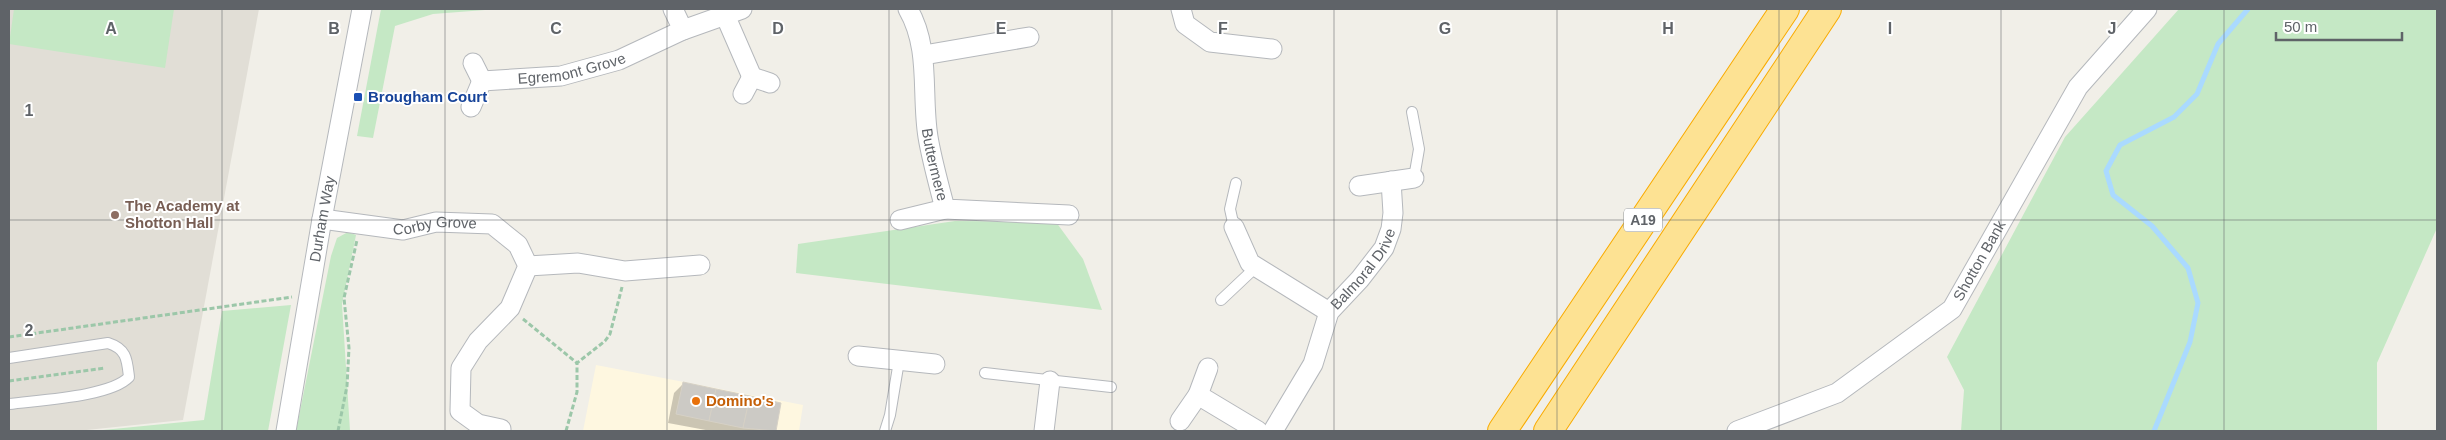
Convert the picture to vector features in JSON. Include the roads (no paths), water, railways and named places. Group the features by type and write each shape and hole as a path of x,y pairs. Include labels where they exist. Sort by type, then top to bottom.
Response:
{"highway":[{"name":"A19","path":"1502,431 1785,9"},
{"name":"A19","path":"1548,431 1827,9"},
{"path":"1558,431 1572,395"}],"street":[{"name":"Durham Way","path":"286,431 322,219 362,9"},
{"path":"673,9 683,30"},
{"name":"Buttermere","path":"908,9 913,18 924,55 928,137 945,208 1070,215"},
{"path":"1182,9 1184,24 1210,42 1272,49"},
{"name":"Shotton Bank","path":"1737,431 1837,393 1952,309 2078,87 2147,9"},
{"name":"Egremont Grove","path":"482,82 561,76 619,60 683,30 734,12 761,80 743,94"},
{"path":"924,55 1029,37"},
{"path":"471,107 482,82 473,63"},
{"path":"1359,186 1414,178"},
{"name":"Balmoral Drive","path":"1273,431 1312,364 1329,312 1360,279 1384,248 1391,229 1393,213 1391,181"},
{"path":"900,220 945,208"},
{"name":"Corby Grove","path":"322,219 403,230 436,222 492,224 518,245 528,266"},
{"path":"1234,227 1250,263 1329,312"},
{"path":"501,429 478,424 460,411 461,368 478,341 510,308 528,266 578,263 625,272 700,265"},
{"path":"858,356 899,362 935,364"},
{"path":"1180,420 1198,395 1208,368"},
{"path":"1044,431 1050,381"},
{"path":"1198,395 1258,431"}],"lane":[{"path":"1412,112 1419,149 1414,178"},
{"path":"1234,227 1230,209 1236,183"},
{"path":"1221,300 1256,267"},
{"path":"9,358 108,343 118,346 126,355 129,378 122,384 105,391 9,404"},
{"path":"884,431 890,415 899,362"},
{"path":"985,373 1111,387"}],"waterway":[{"path":"2154,431 2190,342 2198,303 2188,268 2152,226 2113,195 2106,171 2120,145 2174,117 2197,94 2218,44 2248,9"}],"place":[{"name":"Brougham Court","path":"358,97"},
{"name":"The Academy at Shotton Hall","path":"115,215"},
{"name":"Domino's","path":"696,401"}]}
